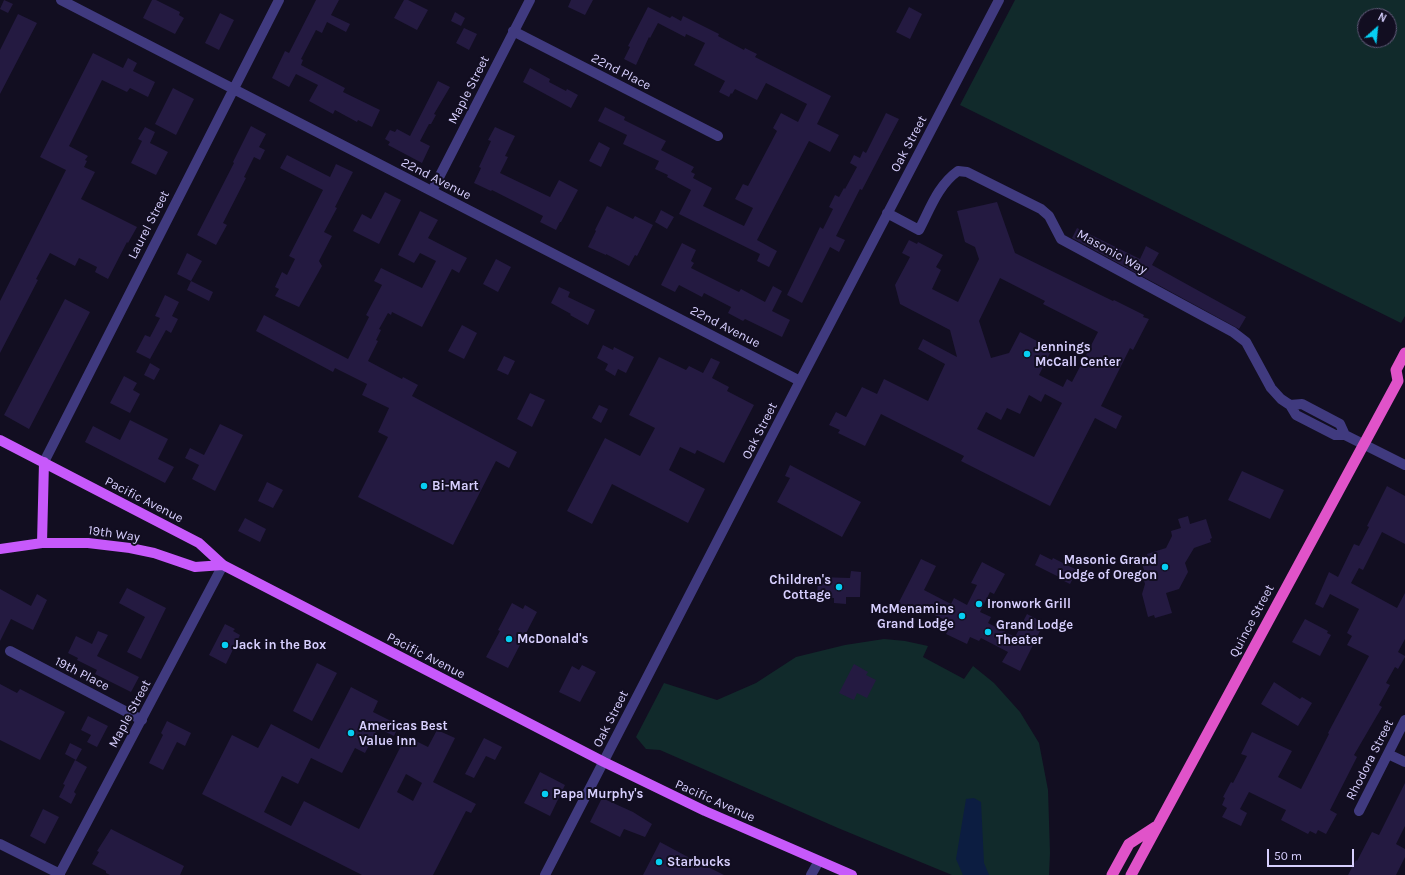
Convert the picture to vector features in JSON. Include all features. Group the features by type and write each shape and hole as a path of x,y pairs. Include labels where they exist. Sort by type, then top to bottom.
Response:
{"highway":[{"name":"Quince Street","path":"1131,875 1363,444 1401,380 1396,370 1405,352"},
{"path":"1112,875 1129,844 1158,826"}],"main road":[{"name":"Pacific Avenue","path":"0,440 199,543 223,565 604,762 705,811 852,875"},
{"path":"42,543 44,462"},
{"name":"19th Way","path":"0,549 42,543 69,542 109,545 154,553 195,567 223,565"}],"street":[{"name":"22nd Avenue","path":"61,0 800,381"},
{"name":"Laurel Street","path":"44,462 279,0"},
{"name":"Maple Street","path":"432,191 530,0"},
{"name":"Oak Street","path":"545,875 887,213 999,0"},
{"name":"22nd Place","path":"513,31 718,136"},
{"name":"Masonic Way","path":"887,213 919,230 942,186 949,177 958,171 967,172 1041,209 1049,216 1061,239 1233,332 1246,342 1271,388 1281,399 1290,405 1296,415 1335,435 1345,435 1405,465"},
{"name":"Maple Street","path":"60,875 223,565"},
{"name":"19th Place","path":"10,651 142,720"},
{"name":"Rhodora Street","path":"1359,811 1405,720"},
{"path":"1388,754 1405,762"},
{"path":"0,844 60,875"},
{"path":"811,875 818,861"}],"green space":[{"path":"1015,0 1405,0 1405,316 1401,323 960,105"},
{"path":"884,639 905,641 928,646 923,657 964,679 973,666 994,683 1020,712 1039,743 1048,790 1050,853 1049,875 952,875 838,828 660,750 646,749 636,737 664,683 717,700 756,683 796,657 845,645"}],"water":[{"path":"974,798 981,802 984,863 989,875 963,875 956,859 966,799"}],"building":[{"path":"4,0 13,4 8,13 0,9"},
{"path":"152,0 156,0 180,12 179,15 184,18 175,34 143,18"},
{"path":"316,0 339,0 331,15 350,24 346,32 327,22 322,33 316,30 301,59 303,60 301,65 345,88 343,92 380,110 372,127 358,120 357,122 335,110 333,114 309,101 318,85 296,74 289,87 272,78 285,51 289,53"},
{"path":"404,0 408,0 428,10 417,30 394,18"},
{"path":"571,0 593,0 585,15 568,7"},
{"path":"648,7 670,18 672,16 681,21 683,16 719,34 718,36 744,50 745,48 757,54 755,57 831,96 817,124 839,135 830,152 809,141 757,240 777,251 769,267 757,261 760,254 679,214 691,190 667,177 668,175 655,169 659,161 623,144 627,135 598,121 605,107 625,117 624,120 666,141 661,150 694,167 691,172 695,174 693,178 712,188 703,206 744,226 753,208 735,199 743,184 748,186 777,131 773,128 781,113 798,122 807,104 766,83 757,100 735,89 729,97 719,92 725,81 694,65 705,43 686,34 685,37 658,23 650,38 649,37 636,65 624,59 630,47 628,46"},
{"path":"909,7 922,14 910,39 896,32"},
{"path":"455,12 465,18 461,26 451,21"},
{"path":"220,13 234,20 219,50 205,43"},
{"path":"18,14 37,23 0,94 0,50"},
{"path":"464,28 477,34 469,50 456,43"},
{"path":"93,53 123,68 128,58 137,63 133,71 155,82 148,97 130,88 127,92 102,80 69,146 88,156 85,160 87,161 84,167 95,172 81,199 137,227 128,243 127,242 108,279 95,272 97,267 79,258 75,266 50,253 36,279 38,280 0,353 0,301 66,170 40,157"},
{"path":"530,68 550,79 549,82 566,91 567,89 578,95 571,108 523,82"},
{"path":"438,81 450,87 434,114 436,115 431,124 429,124 420,141 430,146 422,163 388,145 390,142 385,139 390,130 395,132 397,129 410,136"},
{"path":"173,88 194,99 176,135 155,124"},
{"path":"886,113 899,119 836,236 845,240 839,252 830,247 802,303 787,295 820,227 823,229 833,209 829,207 835,195 839,197 857,167 850,163 854,155 860,158 863,151 866,153"},
{"path":"251,126 266,134 259,147 265,150 260,160 254,157 244,177 246,178 223,223 227,225 216,245 197,235"},
{"path":"145,127 155,132 150,143 168,152 156,175 131,163 142,141 138,139"},
{"path":"495,127 515,136 505,156 508,157 500,173 550,197 559,180 578,190 556,230 540,222 543,216 492,190 491,191 474,183 481,168 479,167 491,141 488,140"},
{"path":"599,142 610,148 601,167 589,161"},
{"path":"287,155 330,177 336,164 353,172 335,207 337,208 324,232 332,236 319,261 322,266 299,307 275,296 279,289 275,287 282,272 287,275 295,259 289,256 323,190 280,168"},
{"path":"385,192 401,200 379,244 353,231 362,214 371,219"},
{"name":"Jennings McCall Center","path":"997,202 1015,253 1113,301 1114,300 1149,319 1133,350 1130,348 1101,406 1122,416 1116,429 1095,418 1050,506 961,461 964,456 881,414 865,446 838,433 840,430 829,425 836,412 846,417 862,387 877,394 884,379 928,401 945,364 918,349 923,339 957,357 950,330 900,304 895,285 910,257 902,253 909,240 917,244 918,242 943,255 936,267 941,270 932,289 958,302 979,259 975,247 965,242 957,211","holes":["1000,278 1045,301 1043,304 1098,332 1072,382 1067,379 1063,387 1039,375 1052,349 1020,332 1009,353 991,358 979,321","1045,394 1062,403 1034,457 977,429 986,412 1001,420 1007,408 1020,414 1029,395 1041,402"]},
{"path":"607,206 633,219 635,216 653,225 637,256 635,255 629,266 606,254 588,247"},
{"path":"661,210 674,217 667,229 655,222"},
{"path":"420,211 438,220 428,238 467,258 459,273 452,269 422,327 392,312 391,315 388,313 379,329 381,330 376,340 378,341 368,361 402,379 403,377 418,385 412,396 517,452 509,468 496,461 453,545 358,497 388,437 378,432 389,408 362,395 367,384 335,368 333,372 256,331 264,315 348,359 369,317 366,315 382,285 374,281 381,268 422,288 436,261 420,253 414,263 398,255"},
{"path":"1077,228 1140,259 1146,246 1159,253 1152,265 1246,317 1239,329 1072,238"},
{"path":"682,243 696,250 691,261 694,263 691,268 739,292 741,289 765,302 773,286 782,291 772,311 790,320 782,337 745,319 743,321 728,313 731,307 704,293 702,297 679,285 675,292 661,285"},
{"path":"187,253 202,261 191,281 177,274"},
{"path":"496,259 511,267 498,292 483,284"},
{"path":"191,281 213,292 209,301 187,290"},
{"path":"559,287 570,292 568,297 595,310 588,325 551,303"},
{"path":"165,295 179,302 172,316 178,319 171,333 166,330 150,359 136,352 145,335 150,337 160,318 155,316"},
{"path":"65,299 90,312 29,429 4,415"},
{"path":"462,325 477,333 464,359 448,351"},
{"path":"603,345 613,350 614,347 634,357 626,373 618,369 615,376 605,370 608,364 597,358"},
{"path":"504,356 515,361 508,375 497,370"},
{"path":"659,357 686,370 689,366 703,373 711,358 720,362 712,378 729,387 727,391 754,405 724,463 697,450 695,454 680,447 669,470 705,489 688,523 612,484 592,524 567,511 605,438 640,456 655,428 629,415"},
{"path":"150,363 160,369 154,380 144,375"},
{"path":"124,376 137,383 133,390 140,394 130,413 110,403"},
{"path":"530,393 545,400 532,427 517,419"},
{"path":"599,405 608,409 601,423 592,418"},
{"path":"130,420 168,439 158,459 174,467 165,483 85,442 93,426 120,440"},
{"path":"220,424 243,435 215,491 192,479 199,465 185,458 190,448 204,455"},
{"path":"790,465 861,502 842,537 777,502 790,478 785,476"},
{"path":"1242,471 1284,490 1270,519 1228,500"},
{"path":"267,482 283,490 273,508 258,501"},
{"path":"1387,486 1405,496 1405,544 1382,532 1363,570 1359,568 1351,583 1397,608 1405,593 1405,639 1398,652 1405,657 1398,669 1395,667 1386,683 1390,685 1379,705 1382,707 1354,755 1357,757 1330,810 1337,814 1326,834 1318,830 1316,834 1310,831 1308,834 1281,820 1286,810 1249,792 1240,809 1247,813 1241,826 1222,817 1227,808 1222,805 1225,798 1223,797 1231,782 1233,783 1247,756 1241,754 1252,732 1292,751 1278,777 1301,789 1329,734 1328,733 1369,656 1347,645 1352,636 1347,633 1359,609 1330,594 1323,608 1315,604 1329,572 1338,577 1354,544 1359,546 1369,527 1367,526"},
{"name":"Masonic Grand Lodge of Oregon","path":"1188,516 1190,524 1206,519 1212,538 1210,539 1211,542 1194,548 1185,563 1188,572 1179,589 1166,593 1172,613 1155,618 1154,615 1148,617 1142,594 1145,584 1142,574 1145,573 1141,561 1148,559 1147,554 1166,548 1172,536 1171,531 1181,528 1178,519"},
{"path":"245,518 266,529 260,542 238,531"},
{"path":"1040,554 1052,560 1053,558 1077,570 1070,584 1035,565"},
{"name":"McMenamins Grand Lodge","path":"921,559 936,566 924,590 951,604 954,598 967,605 977,585 971,583 982,562 1005,574 994,594 990,592 980,612 991,617 988,623 1015,637 1027,614 1044,623 1020,671 1002,662 1008,652 981,638 979,641 970,637 967,644 946,634 950,627 942,622 943,619 916,606 912,614 897,606"},
{"name":"Children's Cottage","path":"851,571 861,572 860,597 846,597 846,604 834,603 834,598 817,597 818,577 850,578"},
{"path":"127,588 166,608 141,659 127,652 145,617 119,603"},
{"path":"0,589 31,606 37,594 47,600 33,630 11,619 0,641"},
{"name":"McDonald's","path":"512,603 523,609 525,605 537,612 508,668 486,657 500,631 498,630"},
{"path":"1305,619 1328,631 1327,633 1331,635 1320,656 1292,642"},
{"name":"Jack in the Box","path":"225,624 235,629 233,631 240,635 226,664 209,655"},
{"path":"98,631 108,635 97,656 139,677 131,692 95,674 97,670 77,660 78,658 68,653 76,636 92,644"},
{"path":"317,663 337,673 312,721 293,711"},
{"path":"854,664 868,672 866,675 876,680 867,698 857,693 854,700 839,693"},
{"path":"582,665 596,672 580,702 559,692 572,666 579,670"},
{"path":"1274,682 1300,699 1302,697 1312,703 1298,726 1261,704"},
{"path":"0,684 17,693 20,689 65,712 40,760 0,740"},
{"path":"351,687 378,701 373,712 399,725 394,736 378,728 365,753 355,748 342,773 311,758 298,784 282,776 264,812 291,826 304,801 359,829 406,736 428,747 437,730 455,738 433,782 476,804 471,813 466,811 433,875 362,875 202,794 232,735 258,748 271,724 319,749","holes":["406,774 422,783 413,801 397,792"]},
{"path":"88,716 108,726 97,747 87,742 91,735 81,730"},
{"path":"167,721 191,733 185,746 177,742 163,770 149,763 163,735 161,733"},
{"path":"484,738 502,747 495,760 486,756 474,778 465,774"},
{"path":"70,743 82,749 76,760 65,754"},
{"path":"75,760 87,767 74,792 76,794 71,804 59,797 65,785 63,784"},
{"name":"Papa Murphy's","path":"540,772 565,785 550,816 524,803"},
{"path":"1405,783 1405,826 1396,844 1405,849 1405,857 1396,875 1348,875 1372,832 1379,835"},
{"path":"602,798 633,812 652,824 645,837 624,829 620,837 590,822"},
{"path":"43,809 59,817 45,844 30,836"},
{"path":"111,829 184,866 180,875 110,875 106,873 106,871 92,864 99,852 97,851"},
{"path":"660,842 686,856 724,875 643,875"}],"place":[{"name":"Jennings McCall Center","path":"1027,354"},
{"name":"Bi-Mart","path":"424,486"},
{"name":"Masonic Grand Lodge of Oregon","path":"1165,567"},
{"name":"Children's Cottage","path":"839,587"},
{"name":"Ironwork Grill","path":"979,604"},
{"name":"McMenamins Grand Lodge","path":"962,616"},
{"name":"Grand Lodge Theater","path":"988,632"},
{"name":"McDonald's","path":"509,639"},
{"name":"Jack in the Box","path":"225,645"},
{"name":"Americas Best Value Inn","path":"351,733"},
{"name":"Papa Murphy's","path":"545,794"},
{"name":"Starbucks","path":"659,862"}]}
